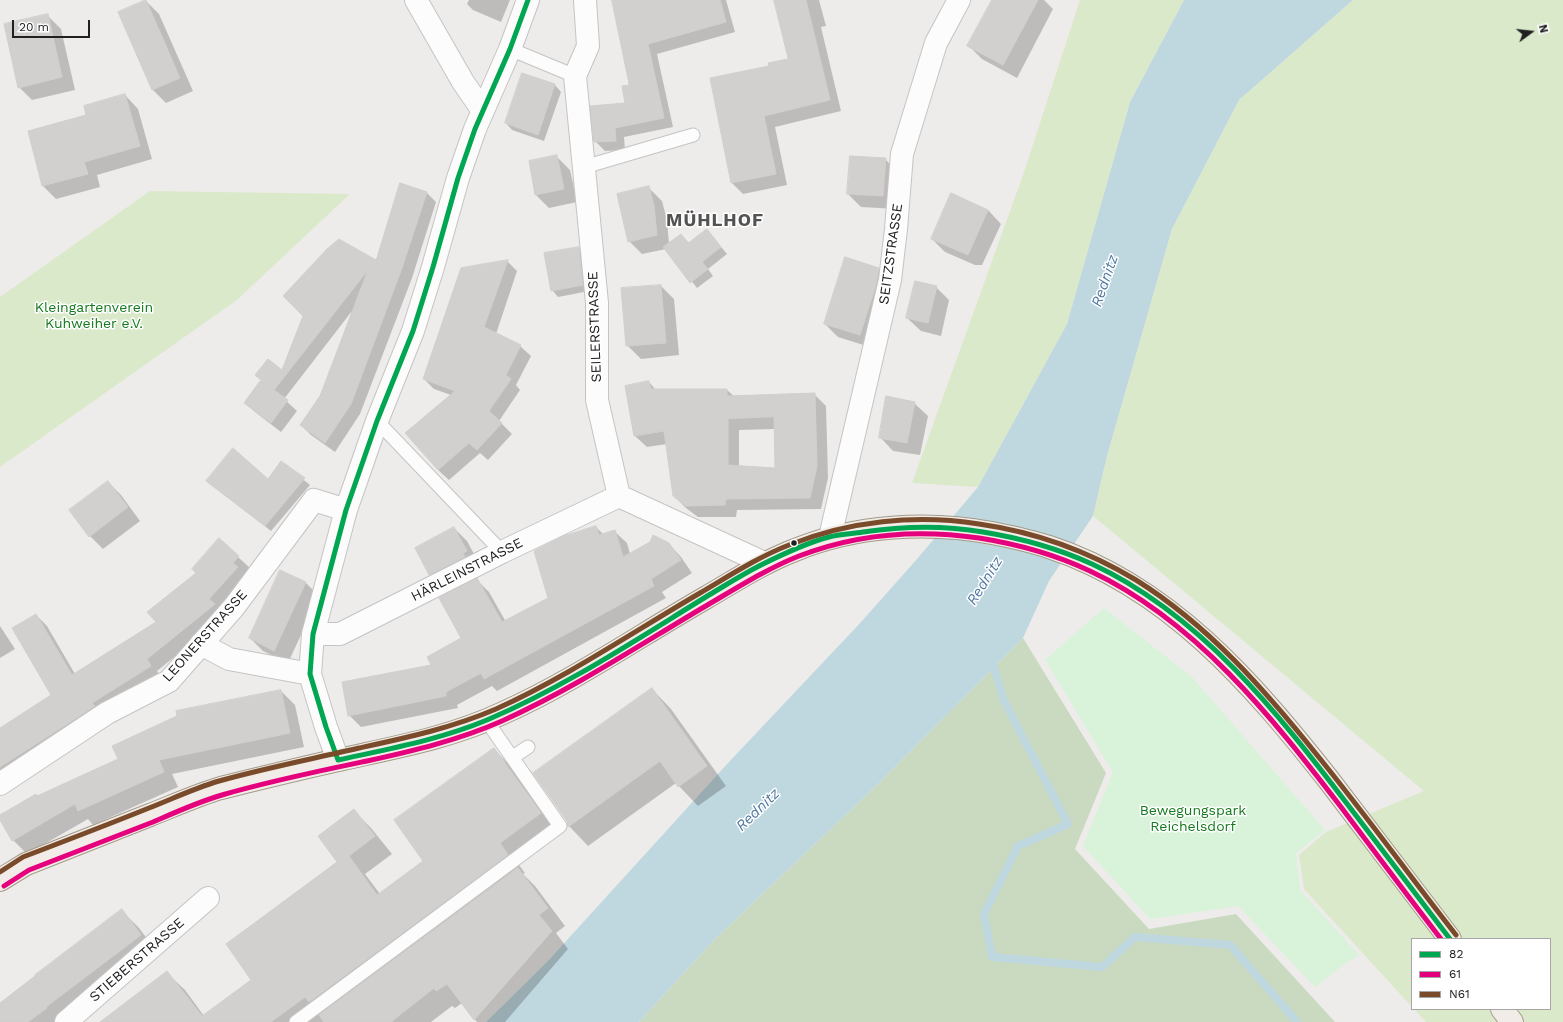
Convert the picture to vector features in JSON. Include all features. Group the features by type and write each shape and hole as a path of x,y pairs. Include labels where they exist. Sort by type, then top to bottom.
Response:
{"main road":[{"path":"0,880 26,864 215,790 453,733 503,714 599,662 764,563 796,549 830,537 870,531 912,526 950,527 977,530 1015,538 1051,548 1084,561 1123,581 1177,617 1224,658 1278,717 1368,831 1449,938"},
{"path":"1503,1010 1512,1022"}],"street":[{"path":"416,0 463,82 483,111"},
{"path":"338,760 310,674 313,634 346,510 377,421 413,331 458,178 483,111 510,49 528,0"},
{"name":"SEILERSTRASSE","path":"584,0 588,46 575,76 597,303 597,400 619,496"},
{"name":"SEITZSTRASSE","path":"830,537 890,280 902,154 936,43 959,0"},
{"path":"619,496 764,563"},
{"name":"HÄRLEINSTRASSE","path":"313,634 340,634 502,552 619,496"},
{"name":"LEONERSTRASSE","path":"0,784 107,713 169,681 234,607 314,500 346,510"},
{"path":"201,644 229,659 310,674"},
{"name":"STIEBERSTRASSE","path":"66,1022 208,898"}],"lane":[{"path":"510,49 575,76"},
{"path":"584,167 693,135"},
{"path":"377,421 502,552"},
{"path":"296,1022 560,826 486,720"},
{"path":"513,757 528,747"}],"green space":[{"path":"1080,0 1184,0 1130,102 1067,324 978,487 912,483 1023,175"},
{"path":"1353,0 1563,0 1563,1022 1426,1022 1415,1010 1551,1010 1551,938 1411,938 1411,1006 1304,889 1299,855 1326,832 1424,791 1093,516 1107,456 1172,229 1239,100"},
{"name":"Kleingartenverein Kuhweiher e.V.","path":"150,191 350,194 237,300 0,467 0,297"},
{"name":"Bewegungspark Reichelsdorf","path":"1104,608 1192,677 1325,830 1296,853 1300,890 1359,955 1343,965 1315,987 1238,906 1150,919 1083,846 1113,772 1045,660"},
{"path":"1023,638 1106,773 1075,849 1149,929 1236,914 1335,1022 639,1022 714,940 876,786"}],"water":[{"name":"Rednitz","path":"1184,0 1353,0 1239,100 1172,229 1107,456 1093,516 1049,581 1023,638 876,786 714,940 639,1022 486,1022 547,962 728,763 862,621 978,487 1067,324 1130,102"}],"building":[{"path":"146,0 180,78 152,90 118,12"},
{"path":"612,0 720,0 726,22 648,44 664,118 615,128 616,141 594,142 590,106 625,103 622,86 629,85"},
{"path":"774,0 806,0 830,100 764,116 776,174 731,183 710,78 769,66 768,63 788,59"},
{"path":"992,0 1038,0 1003,65 967,46"},
{"path":"48,14 62,77 18,88 4,24"},
{"path":"522,73 555,84 538,135 505,123"},
{"path":"125,94 140,146 84,162 88,174 42,186 28,131 86,115 84,106"},
{"path":"557,155 564,189 535,195 529,161"},
{"path":"850,156 886,158 883,196 847,194"},
{"path":"400,183 427,192 402,268 351,404 325,443 300,425 320,396 368,270 274,390 288,400 271,423 244,403 260,381 270,388 255,375 268,359 282,370 303,316 283,296 327,249 339,239 376,260"},
{"path":"649,186 654,206 657,235 628,242 617,194"},
{"path":"951,193 988,210 968,255 931,239"},
{"path":"707,229 721,247 702,262 708,269 690,283 663,247 681,234 688,243"},
{"path":"579,247 583,285 551,291 544,253"},
{"path":"845,257 879,268 876,285 860,335 824,324"},
{"path":"508,260 484,327 521,345 506,375 511,379 489,411 502,423 477,450 469,443 438,470 405,433 455,391 423,379 461,268"},
{"path":"915,281 937,286 928,323 906,318"},
{"path":"661,285 666,343 626,346 621,288"},
{"path":"649,381 651,389 727,389 727,396 815,393 817,466 810,498 726,499 725,505 686,506 673,496 664,431 634,436 625,386","holes":["774,417 775,468 728,465 728,419"]},
{"path":"886,396 915,402 907,443 879,438"},
{"path":"233,448 268,479 281,461 305,478 265,526 206,481"},
{"path":"108,481 128,507 89,537 69,510"},
{"path":"596,526 599,535 615,530 623,557 650,542 653,535 669,543 681,560 651,579 654,586 484,679 481,673 446,692 446,696 348,716 342,682 431,665 427,657 461,638 439,598 477,578 502,622 548,598 534,551 564,536"},
{"path":"454,527 467,551 463,553 465,557 429,575 415,548"},
{"path":"219,538 239,556 233,563 238,567 209,599 215,604 147,659 151,666 92,703 95,706 0,767 0,728 51,695 12,628 36,614 72,675 156,622 147,612 196,573 192,569"},
{"path":"280,570 306,582 274,651 249,638"},
{"path":"652,688 707,766 678,787 660,761 568,827 567,821 533,773"},
{"path":"281,690 290,733 159,760 164,772 78,811 75,804 12,841 0,820 0,815 36,794 37,796 118,759 112,746 177,716 176,711"},
{"path":"494,748 541,813 500,843 508,855 309,1002 305,997 271,1022 100,1022 167,971 202,1016 251,980 226,944 337,862 318,836 354,809 375,836 349,856 377,895 423,861 394,820"},
{"path":"518,868 548,908 539,915 552,931 474,1020 447,984 436,991 434,988 391,1022 324,1022 319,1015"},
{"path":"122,909 141,935 28,1022 0,1022 0,1003"}],"waterway":[{"path":"991,657 1004,701 1068,824 1018,846 984,914 992,957 1102,967 1135,937 1230,945 1297,1022"}],"transit line":[{"name":"82","path":"338,760 310,674 313,634 346,510 377,421 413,331 458,178 475,129 510,49 528,0"},
{"name":"N61","path":"0,872 23,857 210,784 236,776 428,732 462,722 496,709 574,669 744,567 789,545 835,530 859,525 907,520 955,521 1020,532 1060,544 1080,552 1099,560 1136,580 1187,617 1234,660 1277,707 1335,777 1456,935"},
{"name":"82","path":"338,760 450,733 487,720 516,707 573,678 748,572 812,542 837,535 923,527 953,528 983,532 1038,544 1092,564 1131,585 1168,610 1202,638 1265,702 1294,736 1449,938"},
{"name":"61","path":"4,886 29,870 213,798 313,772 419,749 486,728 528,709 605,667 751,580 799,556 865,538 888,535 933,534 956,535 993,540 1035,550 1090,571 1128,592 1164,616 1197,643 1259,706 1315,773 1440,938"}],"district":[{"name":"MÜHLHOF","path":"715,221"}]}
